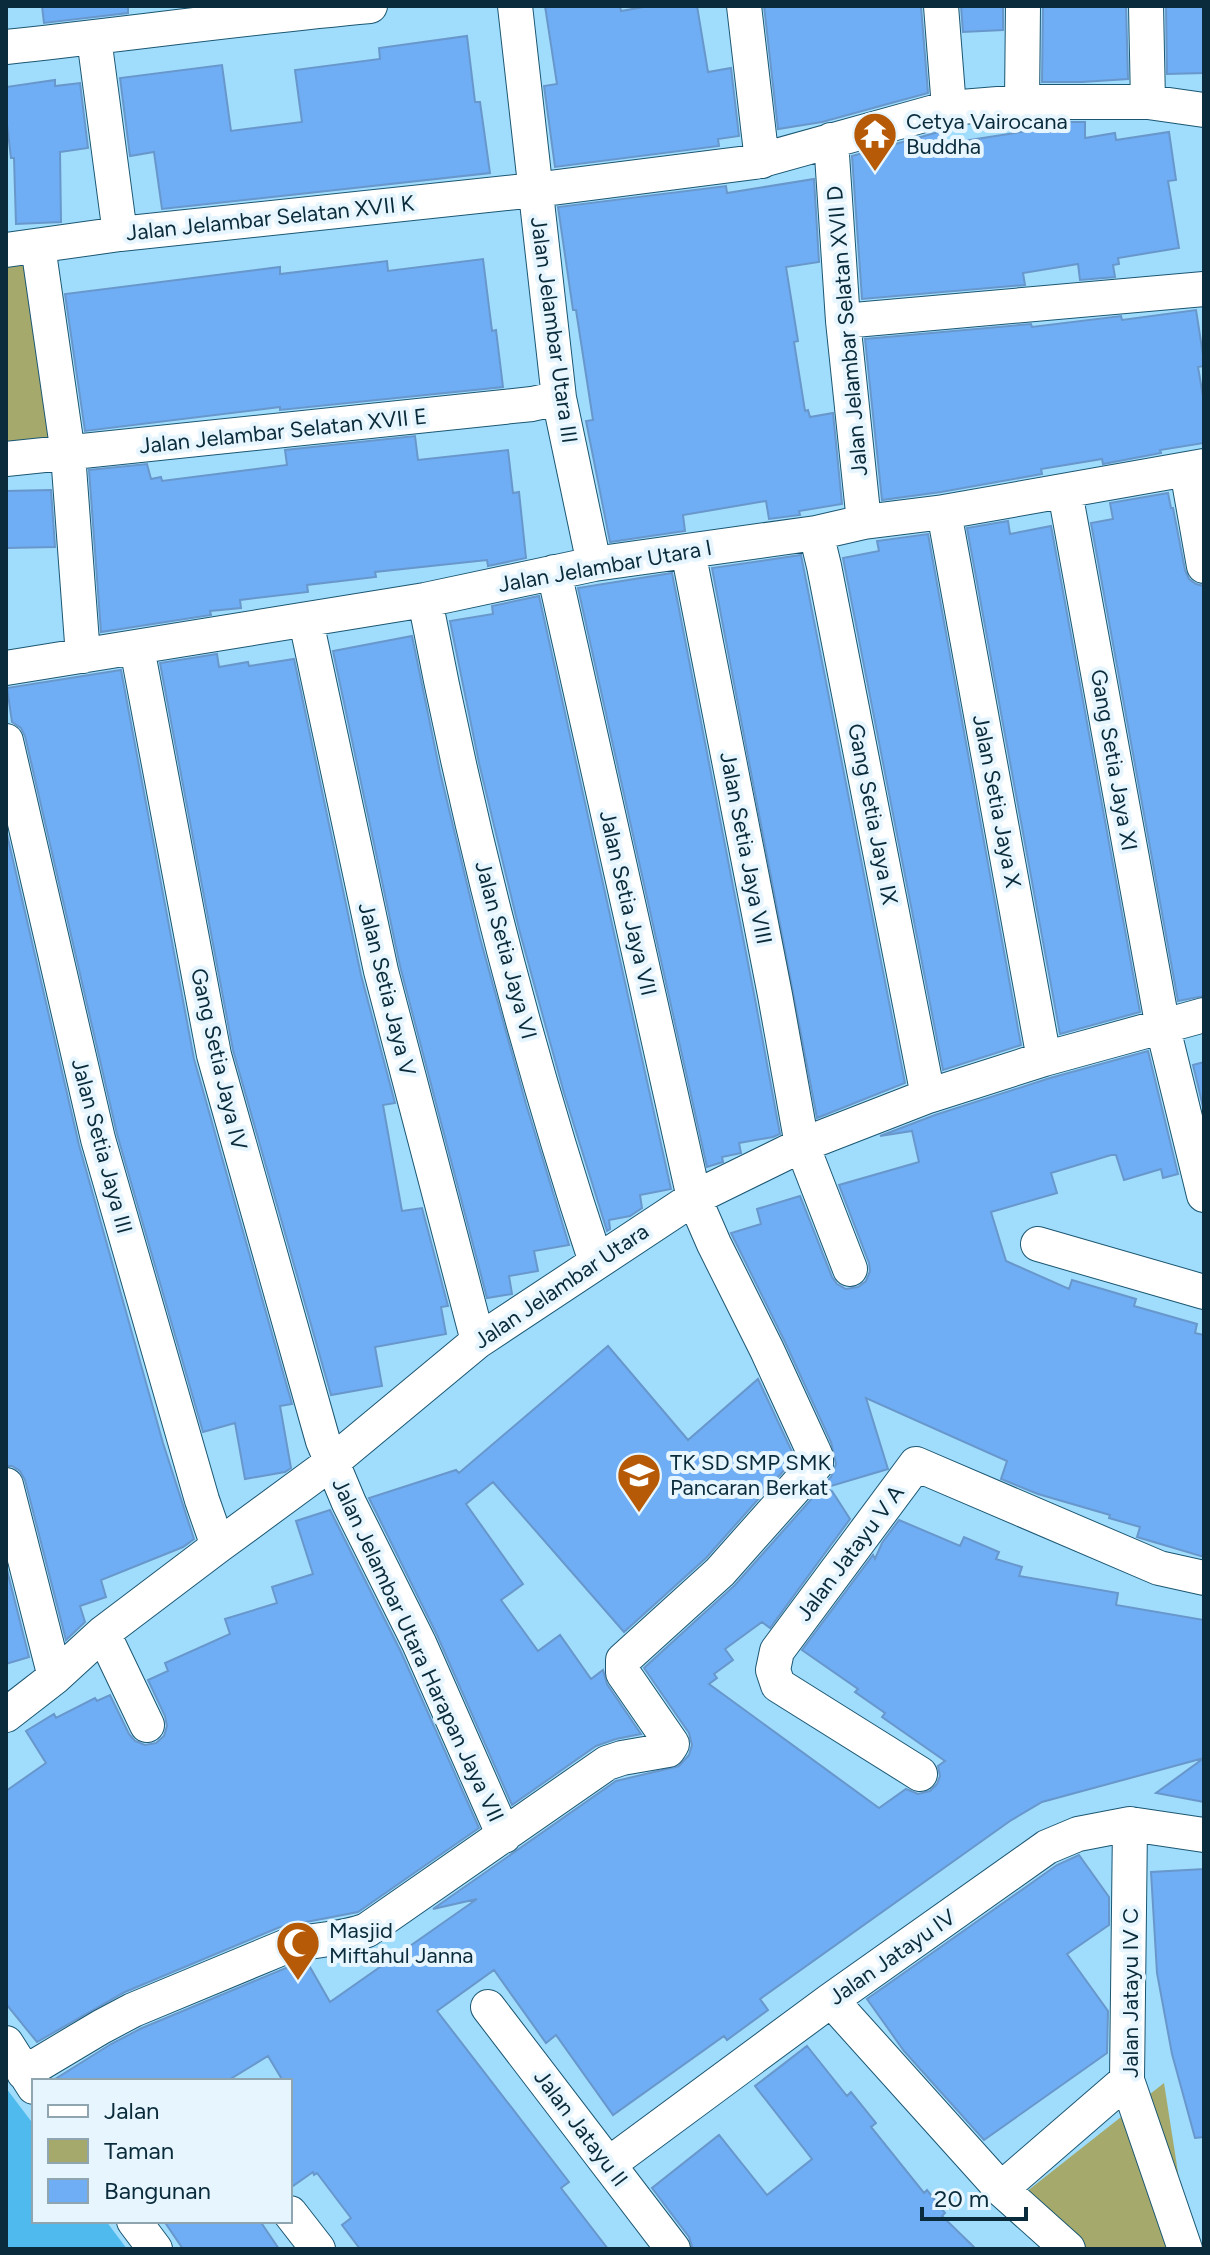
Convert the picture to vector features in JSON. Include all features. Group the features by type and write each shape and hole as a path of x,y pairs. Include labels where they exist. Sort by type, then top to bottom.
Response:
{"street":[{"path":"6,47 94,38 269,11 370,6"},
{"name":"Jalan Jelambar Utara III","path":"515,6 559,398 594,564"},
{"path":"744,6 762,161"},
{"path":"941,6 949,108"},
{"path":"1022,102 1023,6"},
{"path":"1146,6 1148,102"},
{"path":"94,38 120,234"},
{"name":"Jalan Jelambar Selatan XVII K","path":"22,248 120,234 535,190 762,161 949,108 1022,102 1148,102 1204,110"},
{"name":"Jalan Jelambar Selatan XVII D","path":"831,140 843,321 864,522"},
{"path":"22,248 68,454 83,656"},
{"path":"843,321 1204,289"},
{"name":"Jalan Jelambar Selatan XVII E","path":"6,459 532,404 559,398"},
{"path":"1195,468 1193,505 1204,566"},
{"name":"Jalan Jelambar Utara I","path":"6,668 137,648 308,628 594,564 816,533 864,522 946,528 1065,492 1195,468"},
{"name":"Gang Setia Jaya XI","path":"1065,492 1163,1028 1204,1195"},
{"name":"Jalan Setia Jaya X","path":"946,528 1044,1059"},
{"name":"Gang Setia Jaya IX","path":"816,533 928,1096"},
{"name":"Jalan Setia Jaya VIII","path":"688,551 802,1145 850,1269"},
{"name":"Jalan Setia Jaya VII","path":"504,1836 607,1763 671,1747 623,1673 623,1660 720,1572 816,1464 813,1450 694,1198 554,572"},
{"name":"Jalan Setia Jaya VI","path":"425,600 493,911 596,1262"},
{"name":"Jalan Setia Jaya V","path":"308,628 381,971 478,1341"},
{"name":"Gang Setia Jaya IV","path":"137,648 214,1055 331,1463"},
{"name":"Jalan Setia Jaya III","path":"6,741 98,1139 197,1485 218,1546"},
{"name":"Jalan Jelambar Utara","path":"6,1715 55,1677 103,1633 331,1463 478,1341 694,1198 802,1145 928,1096 1044,1059 1204,1015"},
{"path":"1038,1244 1204,1292"},
{"name":"Jalan Jelambar Utara Harapan Jaya VII","path":"331,1463 419,1643 504,1836"},
{"name":"Jalan Jatayu V A","path":"920,1774 778,1685 773,1670 777,1651 916,1464 1159,1568 1204,1578"},
{"path":"6,1485 55,1677"},
{"path":"103,1633 147,1725"},
{"name":"Jalan Jatayu IV","path":"609,2164 831,2000 1047,1847 1078,1834 1130,1824 1204,1835"},
{"name":"Jalan Jatayu IV C","path":"1130,1824 1127,2080 1185,2249"},
{"path":"6,2043 29,2080 101,2027 161,1999 287,1946 353,1936 367,1930 504,1836"},
{"path":"831,2000 1001,2189 1068,2249"},
{"name":"Jalan Jatayu II","path":"488,2007 673,2249"},
{"path":"1001,2189 1127,2080"},
{"path":"292,2216 318,2249"},
{"path":"136,2223 155,2249"}],"green space":[{"path":"38,246 68,454 6,459 6,250"},
{"path":"1164,2083 1190,2249 1081,2249 1021,2196"}],"water":[{"path":"6,2088 32,2122 32,2223 108,2223 127,2249 6,2249"}],"building":[{"path":"42,6 128,6 128,13 44,23"},
{"path":"545,6 620,6 621,11 649,6 697,6 708,72 731,68 739,136 718,139 719,146 555,167 544,86 557,84"},
{"path":"764,6 921,6 928,93 822,122 778,129"},
{"path":"961,6 1003,6 1003,30 963,32"},
{"path":"1043,6 1126,6 1128,79 1042,82"},
{"path":"1166,6 1204,6 1204,73 1167,74"},
{"path":"467,36 475,102 480,102 490,173 162,209 154,152 130,156 120,78 222,65 231,131 302,122 295,70 380,59 379,48"},
{"path":"55,80 55,86 80,83 88,148 60,152 61,222 16,224 14,158 11,158 6,116 6,87"},
{"path":"1028,122 1085,122 1085,138 1115,133 1116,140 1169,132 1176,180 1168,181 1179,248 1118,258 1119,264 1113,265 1115,277 1080,280 1078,264 1023,273 1025,285 862,299 852,156 942,131 944,144 1028,131"},
{"path":"814,179 819,262 786,267 805,411 808,410 810,417 833,413 842,504 769,519 766,501 683,515 685,531 610,542 586,421 593,420 558,207 726,186 727,193"},
{"path":"483,259 503,387 280,410 280,407 85,431 65,294 280,267 280,274 387,261 388,271"},
{"path":"1196,310 1204,361 1204,366 1198,367 1204,402 1204,443 1103,464 1102,459 1041,469 1042,474 882,500 865,339 1031,324 1032,327 1121,316 1122,320"},
{"path":"415,436 418,460 508,450 513,493 519,492 526,558 488,566 487,560 375,572 376,577 307,585 308,592 240,600 241,608 210,611 211,615 101,632 89,470 147,464 151,479 161,477 162,481 287,465 285,450"},
{"path":"51,490 55,547 6,548 6,491"},
{"path":"1168,493 1185,570 1189,579 1204,586 1204,996 1178,1001 1091,523 1113,519 1110,503"},
{"path":"1008,521 1010,534 1051,526 1140,1012 1060,1034 967,528"},
{"path":"928,534 1021,1045 943,1070 843,558 879,551 877,541"},
{"path":"801,555 905,1083 817,1118 712,568"},
{"path":"672,573 780,1134 739,1143 741,1153 722,1157 723,1162 707,1167 578,588"},
{"path":"539,596 671,1189 640,1195 642,1208 630,1216 609,1220 610,1229 607,1231 564,1093 519,929 479,763 450,621 493,614 492,606"},
{"path":"412,636 440,772 480,938 569,1245 534,1251 538,1271 509,1276 512,1294 487,1298 400,966 333,651"},
{"path":"217,654 219,667 294,659 361,975 395,1103 383,1105 402,1211 422,1208 448,1306 441,1307 446,1334 375,1347 382,1386 331,1395 233,1050 160,663"},
{"path":"121,670 194,1059 292,1404 280,1406 291,1468 285,1472 245,1479 235,1423 203,1432 117,1134 25,736 21,728 12,722 7,688"},
{"path":"6,830 79,1145 163,1443 194,1539 183,1547 101,1580 106,1597 80,1606 85,1622 66,1640 25,1480 20,1471 6,1466"},
{"path":"1148,1051 1178,1174 1163,1178 1161,1169 1124,1180 1116,1155 1111,1155 1051,1173 1057,1193 991,1212 1006,1261 1069,1289 1072,1280 1136,1299 1134,1306 1197,1324 1195,1333 1204,1335 1204,1557 1137,1537 1140,1527 1109,1518 1110,1515 1038,1494 1001,1479 1007,1461 866,1398 888,1469 824,1488 832,1491 850,1519 770,1628 762,1622 725,1649 733,1660 714,1674 717,1678 709,1684 879,1808 906,1789 918,1794 930,1791 940,1776 938,1766 945,1761 882,1717 885,1713 855,1692 858,1689 802,1650 873,1555 875,1559 882,1543 899,1520 960,1546 964,1537 999,1552 996,1559 1022,1567 1019,1576 1118,1593 1116,1605 1204,1620 1204,1758 1042,1802 1010,1821 760,1999 768,2010 727,2040 724,2036 613,2115 556,2035 546,2043 494,1970 437,2011 569,2182 561,2188 608,2249 360,2249 342,2225 351,2218 317,2173 314,2175 313,2172 292,2187 292,2079 282,2079 268,2056 230,2079 55,2079 142,2028 293,1965 307,1962 330,2002 477,1899 433,1909 616,1781 679,1766 689,1755 692,1745 689,1733 644,1668 735,1585 831,1477 836,1464 831,1442 731,1233 761,1224 757,1209 800,1196 832,1277 846,1289 858,1287 866,1281 869,1263 839,1185 919,1162 912,1131 880,1136 1050,1078"},
{"path":"1204,1062 1204,1111 1193,1065"},
{"path":"608,1346 688,1440 758,1379 795,1458 706,1558 624,1632 493,1482 466,1504 523,1584 501,1600 538,1651 560,1635 591,1679 603,1670 607,1684 641,1734 596,1746 512,1805 437,1635 369,1498 456,1470 459,1473"},
{"path":"330,1510 401,1652 479,1828 358,1912 280,1927 125,1992 37,2042 6,2004 6,1791 46,1763 26,1731 54,1714 56,1718 95,1698 97,1701 110,1695 135,1741 145,1745 156,1743 164,1736 167,1726 148,1680 168,1671 165,1663 230,1634 225,1619 277,1603 272,1587 313,1574 296,1521"},
{"path":"6,1566 29,1657 6,1664"},
{"path":"1204,1758 1204,1802 1156,1793"},
{"path":"1079,1855 1109,1897 1109,1925 1067,1954 1108,2011 1107,2053 984,2140 904,2051 867,1999 1057,1865"},
{"path":"1204,1869 1204,2137 1195,2138 1172,2054 1157,1973 1151,1872"},
{"path":"807,2046 847,2096 851,2092 876,2123 871,2127 924,2193 927,2190 945,2213 942,2216 976,2249 693,2249 689,2237 652,2188 719,2135 767,2195 812,2159 755,2086"},
{"path":"165,2223 261,2223 279,2249 183,2249"}],"place":[{"name":"Cetya Vairocana Buddha","path":"875,173"},
{"name":"TK SD SMP SMK Pancaran Berkat","path":"639,1514"},
{"name":"Masjid Miftahul Janna","path":"298,1982"}]}
